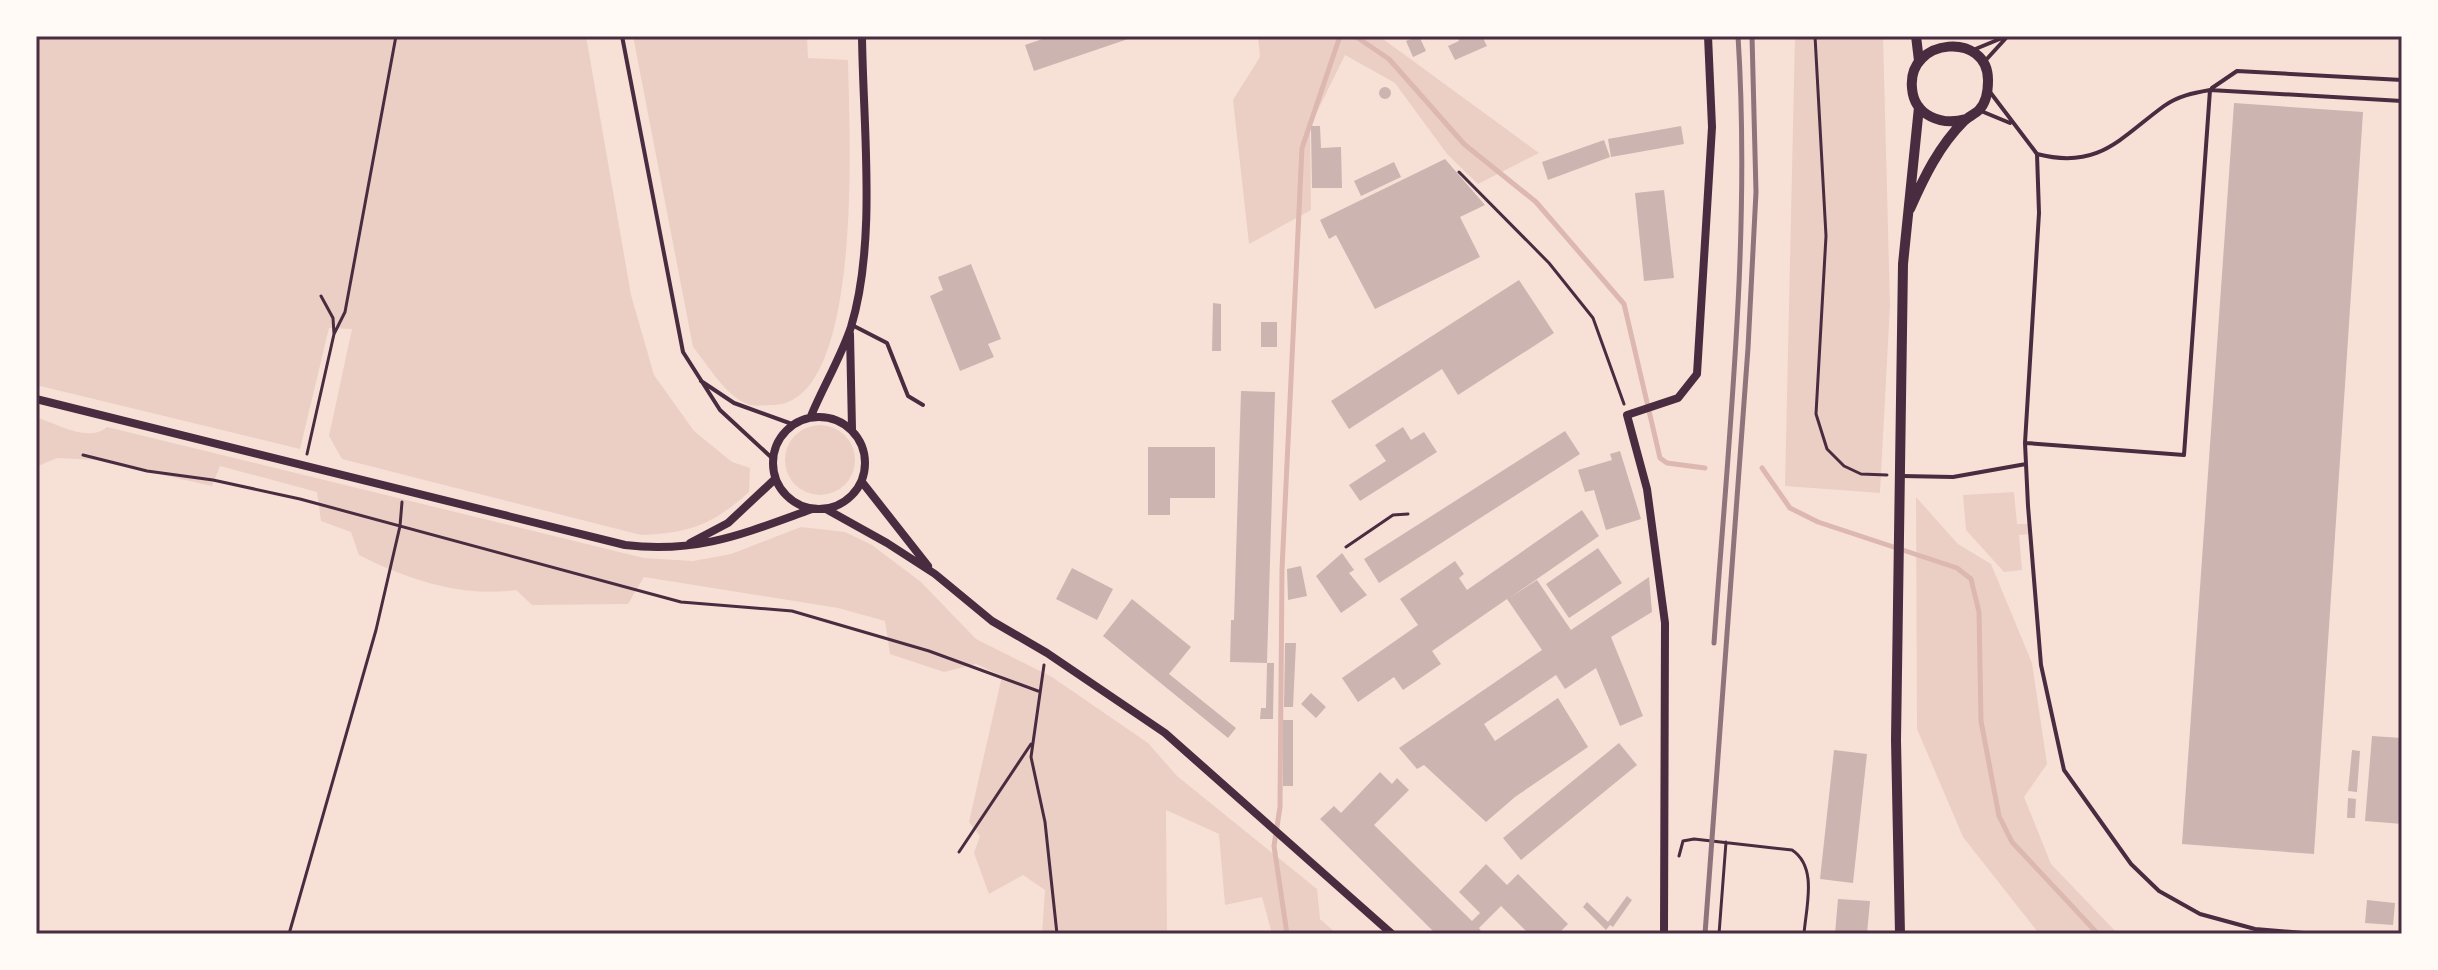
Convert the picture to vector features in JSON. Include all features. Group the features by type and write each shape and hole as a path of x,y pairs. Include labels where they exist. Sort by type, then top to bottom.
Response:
{"street":[{"path":"811,416 850,328 861,286 866,235 862,36"},
{"path":"1664,932 1665,623 1647,489 1627,415 1668,404 1687,391 1697,374 1712,127 1708,36"},
{"path":"1916,36 1919,61 1911,84 1919,107 1926,115 1945,122 1966,119"},
{"path":"1906,218 1928,168 1966,119 1979,110 1988,88 1983,63 1955,36"},
{"path":"1919,61 1938,47 1967,49"},
{"path":"1900,934 1896,807 1900,476 1906,218 1919,107"},
{"path":"36,399 625,545 679,549 735,537 812,509 826,509 851,497 862,482 865,451 852,429 850,328"},
{"path":"812,509 785,496 775,479 772,458 778,440 792,424 811,416 829,417 852,429"},
{"path":"679,549 728,523 775,479"},
{"path":"862,482 935,574"},
{"path":"826,509 935,574 992,621 1047,653 1165,733 1267,820 1392,934"}],"lane":[{"path":"622,36 683,352 720,410 772,458"},
{"path":"1967,49 2008,36"},
{"path":"1983,63 2008,36"},
{"path":"2210,90 2237,71 2402,80"},
{"path":"1988,88 2037,154 2057,159 2110,148 2140,128 2164,106 2184,95 2210,90 2402,101"},
{"path":"2025,443 2184,455 2210,90"},
{"path":"1979,110 2011,123"},
{"path":"2037,154 2039,213 2025,443 2041,665 2064,770 2131,864 2159,891 2200,914 2255,929 2316,934"},
{"path":"850,328 887,343 908,396 923,405"},
{"path":"699,379 734,403 792,424"},
{"path":"1900,476 1953,477 2026,464"}],"path":[{"path":"304,465 334,334 345,312 396,36"},
{"path":"1815,36 1826,236 1816,414 1827,449 1844,466 1861,474 1900,476"},
{"path":"1459,172 1549,263 1593,318 1611,361 1627,415"},
{"path":"321,296 333,318 334,334"},
{"path":"83,455 147,471 213,480 300,499 681,602 792,611 929,651 1038,691"},
{"path":"289,934 353,719 400,526 403,490"},
{"path":"1346,547 1393,515 1408,514"},
{"path":"1047,653 1038,691 1031,757 1045,822 1057,934"},
{"path":"959,852 1033,741"},
{"path":"1694,839 1780,846 1801,855 1808,877 1804,934"},
{"path":"1719,934 1726,842"}],"shaded area":[{"path":"36,36 586,36 631,295 654,375 694,431 732,462 750,468 749,492 700,525 641,535 342,459 329,436 352,329 329,328 300,449 36,385"},
{"path":"633,36 807,36 808,58 848,60 850,140 846,257 837,314 823,361 802,394 771,405 747,404 724,387 693,347"},
{"path":"1258,36 1379,36 1539,153 1478,184 1447,154 1395,83 1345,55 1310,126 1311,210 1249,244 1233,100 1260,57"},
{"path":"1795,36 1883,36 1890,305 1880,493 1785,486"},
{"path":"36,417 82,433 107,427 644,558 693,561 731,554 801,527 845,532 872,545 921,582 976,639 1052,677 1148,743 1177,776 1317,889 1320,919 1337,934 1272,934 1262,897 1225,905 1219,834 1166,810 1167,934 1042,934 1045,890 1023,875 989,894 974,853 980,836 969,822 1002,676 976,664 944,672 890,654 885,621 838,608 644,577 628,604 532,605 516,590 455,589 415,579 359,555 351,532 321,521 317,492 220,466 212,486 96,460 57,458 36,467"},
{"path":"820,425 845,435 855,460 845,485 820,495 795,485 785,460 795,435"},
{"path":"2014,492 2017,524 2029,524 2030,534 2019,535 2022,570 2004,572 1966,530 1963,495"},
{"path":"1916,497 1958,544 1991,564 2032,663 2047,764 2024,797 2051,864 2118,934 2037,931 1963,837 1917,729"}],"building":[{"path":"1051,36 1127,36 1128,39 1034,71 1025,45"},
{"path":"1419,36 1426,51 1413,57 1406,41"},
{"path":"1457,36 1482,36 1487,46 1455,60 1448,46 1459,41"},
{"path":"1380,88 1390,88 1390,98 1380,98"},
{"path":"2234,103 2363,112 2314,854 2182,844"},
{"path":"1311,126 1320,126 1321,148 1341,147 1342,188 1312,188"},
{"path":"1681,126 1684,144 1611,157 1608,139"},
{"path":"1604,140 1610,157 1548,180 1542,162"},
{"path":"1445,159 1485,205 1460,217 1480,257 1375,309 1336,235 1329,239 1320,220"},
{"path":"1394,162 1401,177 1361,196 1354,181"},
{"path":"1664,190 1674,278 1644,281 1635,193"},
{"path":"971,264 1001,339 988,344 994,357 960,371 930,296 943,290 938,277"},
{"path":"1519,280 1554,333 1458,395 1442,369 1349,429 1331,401"},
{"path":"1213,303 1221,304 1221,351 1212,351"},
{"path":"1261,322 1277,322 1277,347 1261,347"},
{"path":"1241,391 1275,392 1267,663 1230,662"},
{"path":"1403,427 1411,440 1424,432 1437,452 1360,501 1349,485 1386,461 1375,445"},
{"path":"1565,431 1580,454 1379,583 1364,559"},
{"path":"1148,447 1215,447 1215,498 1170,498 1170,515 1148,515"},
{"path":"1620,451 1641,519 1606,530 1594,490 1585,492 1578,470 1612,460 1610,454"},
{"path":"1582,510 1599,536 1511,597 1537,580 1571,630 1649,577 1652,612 1611,637 1643,716 1620,726 1596,668 1565,689 1556,675 1484,724 1495,741 1558,698 1588,747 1515,797 1486,822 1424,765 1417,769 1399,748 1542,650 1507,599 1432,651 1441,664 1403,690 1394,677 1358,702 1342,678 1418,625 1400,599 1455,561 1464,574 1459,578 1467,590"},
{"path":"1598,548 1622,583 1569,618 1546,584"},
{"path":"1342,553 1354,570 1349,573 1367,595 1341,613 1316,576"},
{"path":"1301,566 1307,596 1288,600 1287,569"},
{"path":"1072,568 1113,589 1097,620 1056,599"},
{"path":"1132,599 1191,647 1169,674 1236,728 1228,738 1103,636"},
{"path":"1285,643 1296,643 1293,707 1284,707"},
{"path":"1267,663 1274,663 1273,719 1260,719 1261,708 1266,708"},
{"path":"1311,693 1326,707 1316,718 1301,704"},
{"path":"1283,720 1293,720 1293,786 1283,786"},
{"path":"2372,736 2402,738 2402,824 2365,821"},
{"path":"1619,743 1637,765 1521,860 1503,838"},
{"path":"1834,750 1867,754 1853,883 1820,879"},
{"path":"2352,750 2360,751 2357,792 2348,791"},
{"path":"1380,772 1392,784 1397,778 1409,790 1374,825 1472,921 1480,913 1459,892 1486,864 1507,885 1518,874 1568,924 1558,934 1529,934 1501,906 1479,928 1483,934 1436,934 1320,819 1334,806 1341,813"},
{"path":"2348,798 2356,799 2355,818 2347,818"},
{"path":"1627,896 1632,900 1613,927 1610,925 1606,930 1583,907 1587,902 1608,922"},
{"path":"1838,899 1870,901 1867,934 1835,934"},
{"path":"2367,900 2395,903 2393,925 2365,923"}],"waterway":[{"path":"1287,934 1274,846 1280,807 1282,569 1302,148 1340,36"},
{"path":"1355,36 1389,59 1464,144 1536,202 1624,304 1660,458 1667,463 1705,468"},
{"path":"1762,468 1790,508 1818,522 1957,568 1971,579 1979,612 1981,721 1999,816 2012,842 2098,934"}],"railway":[{"path":"1714,643 1740,264 1742,188 1738,36"},
{"path":"1705,934 1748,348 1756,192 1752,36"}]}
